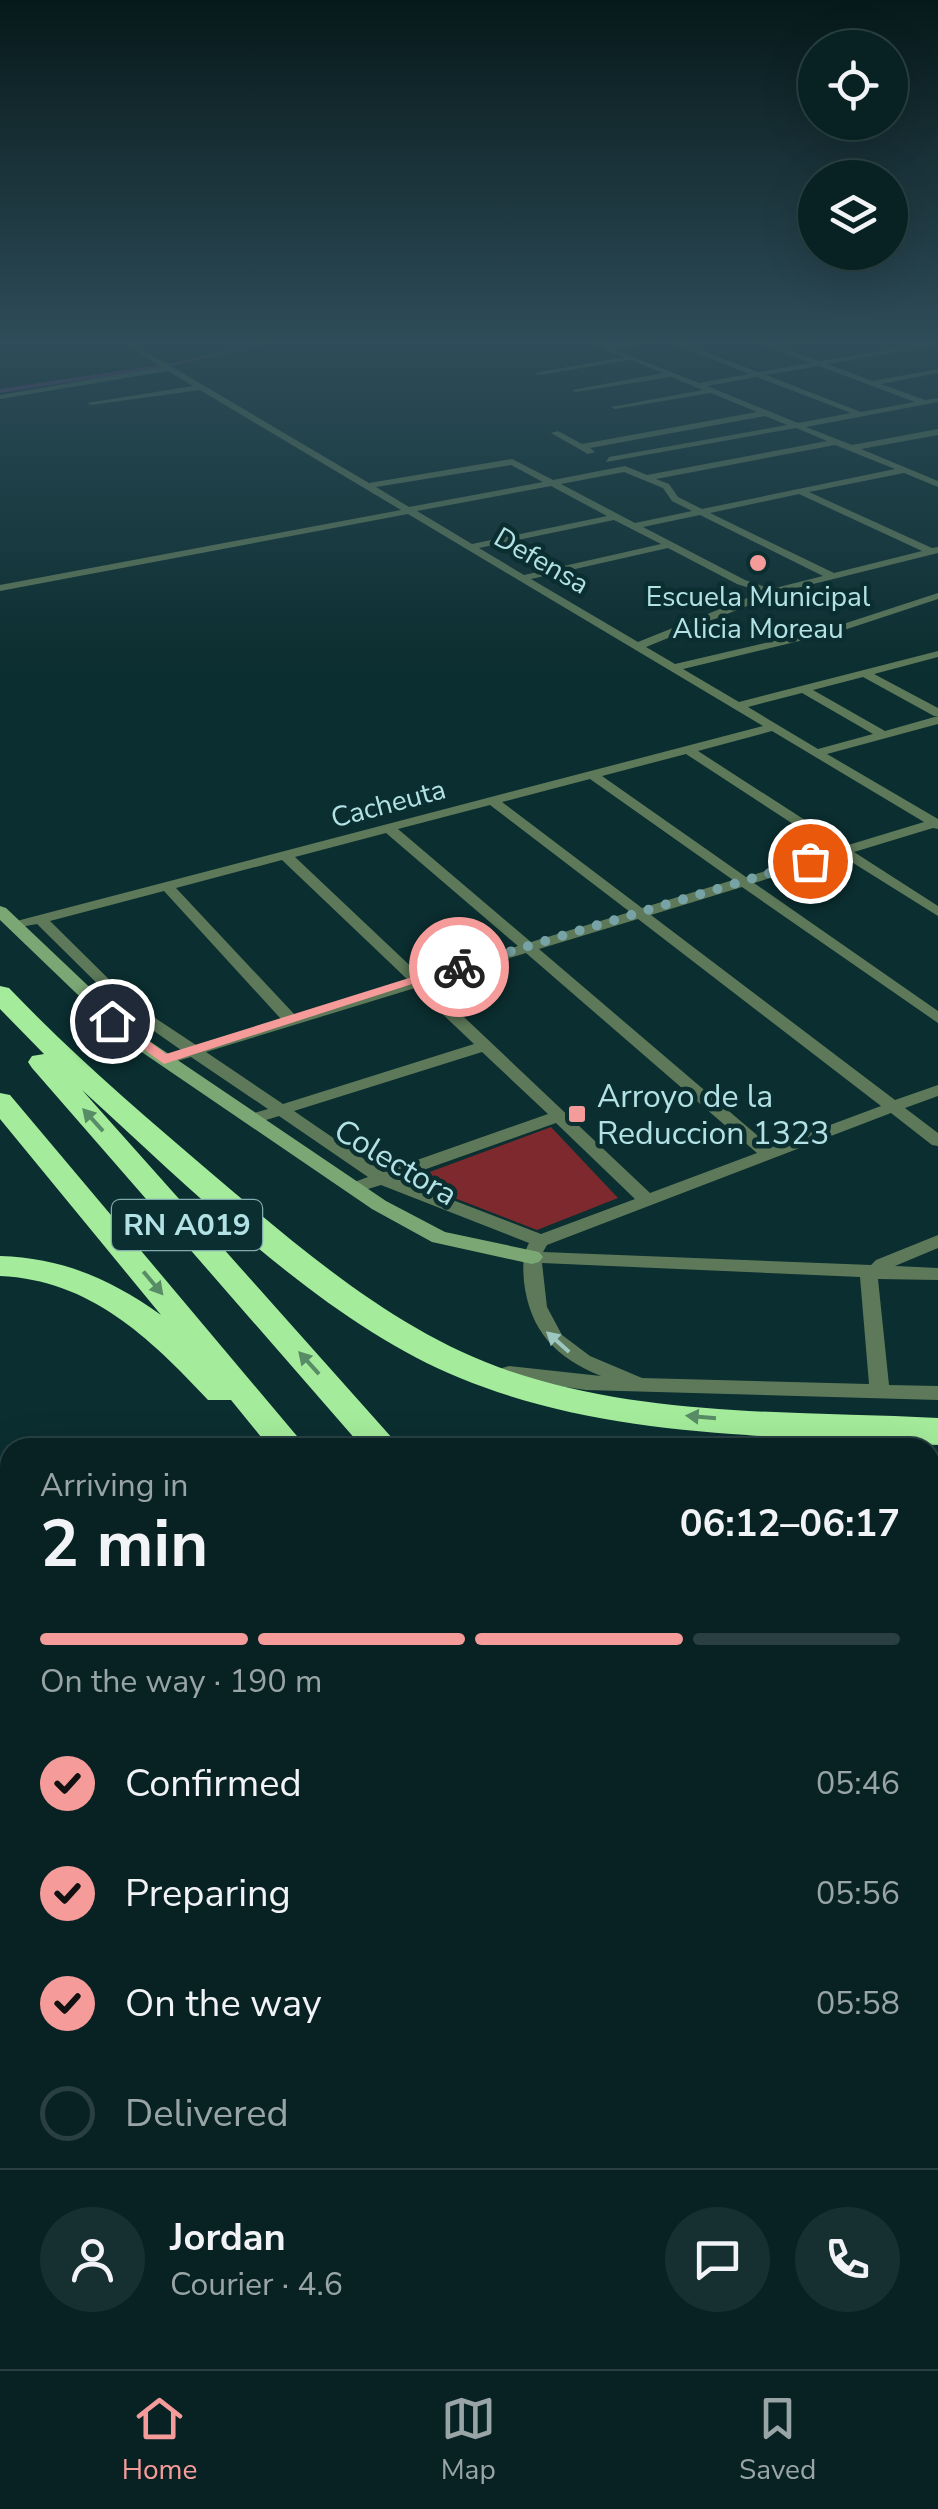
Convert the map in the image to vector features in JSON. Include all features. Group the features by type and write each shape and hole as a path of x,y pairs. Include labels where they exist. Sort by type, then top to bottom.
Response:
{"highway":[{"path":"0,994 90,1084 312,1273 358,1309 431,1353 516,1386 634,1410 782,1424 938,1432"},
{"name":"RN A019","path":"0,1015 376,1438"},
{"name":"RN A019","path":"0,1101 272,1438"},
{"path":"0,1266 70,1277 132,1308 270,1438"}],"main road":[{"path":"861,1438 938,1432"}],"street":[{"name":"Defensa","path":"306,450 936,824"},
{"path":"587,450 622,469 650,477 670,488 672,498 832,576"},
{"path":"563,480 592,464 666,450"},
{"path":"650,477 796,450"},
{"path":"856,450 938,484"},
{"path":"368,486 508,462 668,545 771,592"},
{"path":"632,526 938,466"},
{"path":"0,588 622,469"},
{"path":"800,491 935,551"},
{"path":"471,547 614,518"},
{"path":"523,578 668,545"},
{"path":"640,646 771,592 935,551"},
{"path":"674,667 837,629 938,596"},
{"path":"738,706 938,654"},
{"path":"923,658 938,666"},
{"path":"864,673 938,716"},
{"path":"803,689 884,735"},
{"path":"816,753 938,716"},
{"name":"Cacheuta","path":"7,919 42,920 774,727"},
{"path":"688,750 938,912"},
{"path":"592,776 938,1018"},
{"path":"493,801 938,1141"},
{"path":"164,1060 289,1018 936,824"},
{"path":"390,829 770,1154"},
{"path":"286,856 647,1200"},
{"path":"168,887 289,1018"},
{"name":"Colectora","path":"7,919 92,1004 164,1060 355,1188 439,1236 536,1249"},
{"path":"42,920 112,993 382,1179 536,1249 938,1274"},
{"path":"253,1119 485,1046"},
{"path":"536,1249 647,1200 938,1090"},
{"path":"355,1188 559,1116"},
{"path":"880,1390 868,1284 872,1271 938,1241"},
{"path":"536,1249 536,1312 543,1328 569,1352 639,1384"},
{"path":"431,1353 540,1379 938,1393"}],"shaded area":[{"path":"551,1127 618,1198 537,1230 408,1180"}],"way so far":[{"path":"459,967 810,861"}],"place":[{"name":"Escuela Municipal Alicia Moreau","path":"758,563"},
{"name":"Arroyo de la Reduccion 1323","path":"577,1114"}],"route":[{"path":"112,1021 164,1060 191,1048 459,967"}]}
